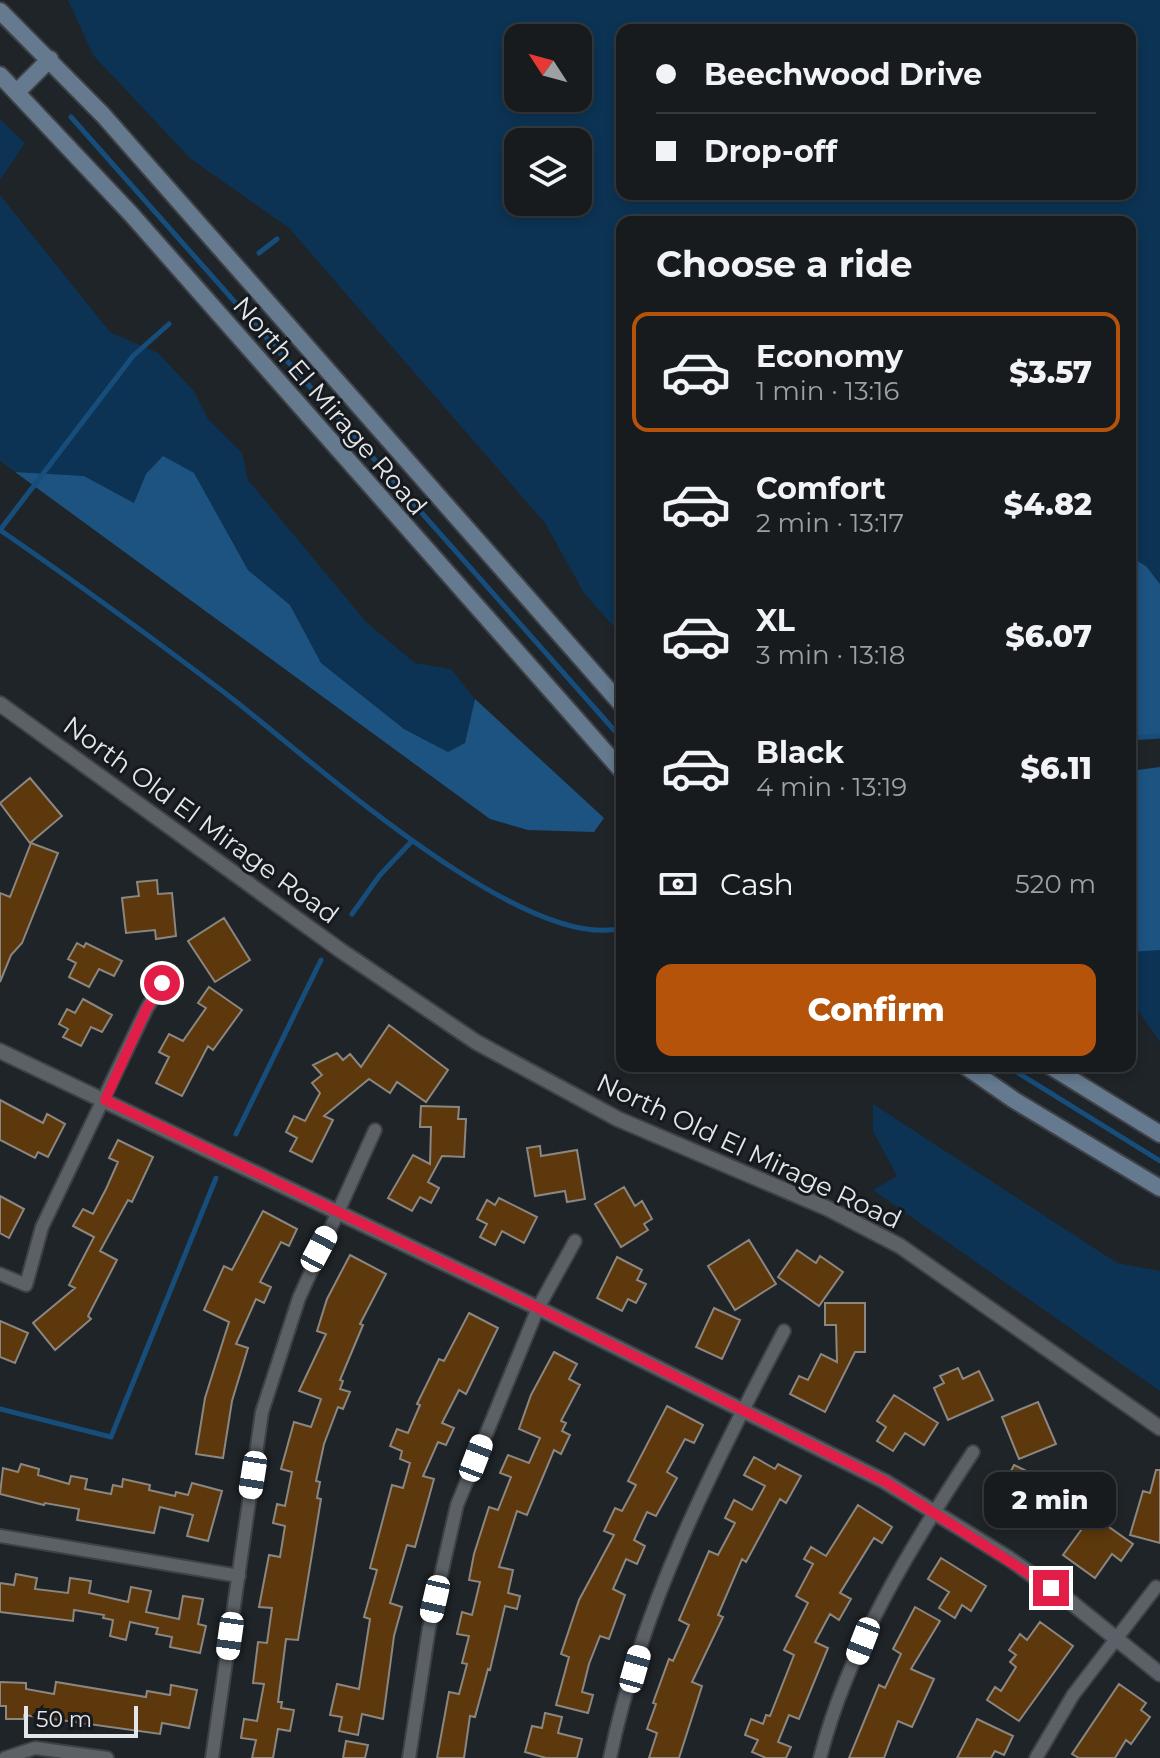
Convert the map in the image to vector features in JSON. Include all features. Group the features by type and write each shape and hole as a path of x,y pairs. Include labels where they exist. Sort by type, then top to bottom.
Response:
{"main road":[{"name":"North El Mirage Road","path":"0,11 50,59 282,315 616,698"},
{"path":"17,92 50,59"},
{"name":"North El Mirage Road","path":"0,75 131,214 544,687 616,765"},
{"path":"974,1072 1014,1100 1160,1188"},
{"path":"1060,1072 1160,1134"}],"street":[{"name":"North Old El Mirage Road","path":"0,704 320,936 476,1042 552,1087 618,1119 816,1203 900,1246 1160,1428"},
{"path":"0,1274 26,1285 42,1227 146,1010 162,983"},
{"path":"0,1051 538,1308 884,1481 1008,1558 1116,1637 1160,1674"},
{"path":"212,1758 262,1412 299,1298 375,1130"},
{"path":"409,1758 429,1628 457,1505 538,1308 575,1241"},
{"path":"610,1758 653,1612 674,1557 742,1410 784,1331"},
{"path":"820,1758 863,1641 934,1511 973,1452"},
{"path":"0,1536 239,1576"},
{"path":"1036,1758 1073,1695 1156,1587"},
{"path":"5,1758 35,1748 107,1758"}],"shaded area":[{"path":"68,0 1160,0 1160,584 1146,566 1136,560 1136,216 616,216 616,629 584,593 545,523 289,228 191,159 93,55"},
{"path":"0,119 25,143 0,180"},
{"path":"0,195 110,332 158,353 194,391 208,419 242,453 248,480 367,623 415,663 451,669 475,699 465,743 448,752 404,729 321,663 290,605 248,570 194,473 146,474 134,503 84,476 15,472 0,461"},
{"path":"163,456 194,473 248,570 290,605 321,663 404,729 448,752 465,743 475,699 604,818 594,832 528,830 490,819 15,472 84,476 134,503 146,474"},
{"path":"1136,560 1146,566 1160,584 1160,734 1136,739"},
{"path":"1160,767 1160,950 1136,952 1136,770"},
{"path":"1160,949 1160,1042 1136,1008 1136,951"},
{"path":"873,1104 1117,1263 1160,1271 1160,1391 873,1190 897,1176 873,1131"}],"building":[{"path":"30,778 62,816 30,843 0,803"},
{"path":"31,843 58,853 22,943 11,955 0,982 0,893 10,897"},
{"path":"157,880 158,894 172,893 176,936 156,939 155,930 126,933 122,898 139,896 137,882"},
{"path":"224,918 250,960 215,982 188,941"},
{"path":"77,943 84,947 86,943 122,961 114,976 99,969 89,987 69,977 76,963 68,959"},
{"path":"209,987 242,1010 213,1050 208,1046 182,1096 156,1083 169,1057 159,1052 169,1034 183,1041 206,1008 198,1003"},
{"path":"83,999 112,1015 102,1032 91,1027 81,1046 63,1037 68,1029 59,1024 67,1009 75,1013"},
{"path":"389,1025 448,1070 426,1102 397,1082 390,1093 369,1079 324,1116 333,1120 312,1162 290,1151 297,1138 286,1132 294,1116 305,1121 320,1093 312,1083 322,1075 313,1065 337,1053 343,1060 350,1054 361,1067"},
{"path":"0,1100 43,1123 47,1114 65,1124 48,1157 38,1152 35,1158 0,1140"},
{"path":"421,1106 459,1107 458,1119 466,1119 464,1157 442,1156 428,1182 439,1188 431,1203 420,1197 412,1211 388,1198 413,1155 430,1164 431,1127 420,1127"},
{"path":"118,1140 153,1157 132,1202 128,1200 100,1251 117,1260 88,1316 91,1319 55,1350 33,1323 75,1288 69,1285 94,1237 73,1226 83,1209 93,1214 118,1162 109,1158"},
{"path":"540,1146 541,1156 577,1150 585,1199 567,1202 565,1191 535,1196 527,1148"},
{"path":"624,1187 635,1206 642,1201 652,1219 644,1224 648,1230 621,1247 595,1204"},
{"path":"0,1196 24,1209 9,1238 0,1233"},
{"path":"499,1198 537,1217 524,1243 502,1231 495,1245 480,1237 487,1224 477,1219 487,1200 495,1205"},
{"path":"263,1211 297,1229 289,1246 281,1242 260,1282 271,1287 264,1303 256,1299 236,1344 248,1348 232,1401 223,1458 196,1454 205,1398 229,1322 204,1310 224,1266 232,1270"},
{"path":"749,1240 776,1284 735,1310 708,1266"},
{"path":"797,1250 816,1263 820,1256 843,1272 819,1306 778,1277"},
{"path":"350,1255 386,1274 360,1324 363,1325 340,1380 343,1381 340,1389 350,1392 343,1409 338,1407 324,1444 316,1481 320,1482 317,1498 321,1499 298,1640 286,1639 278,1702 282,1702 281,1708 294,1710 290,1731 278,1729 273,1758 252,1758 256,1740 241,1738 244,1719 257,1721 264,1684 253,1683 258,1642 267,1643 272,1608 259,1607 269,1555 280,1557 285,1526 273,1523 277,1504 285,1506 292,1472 281,1469 294,1422 311,1427 321,1399 299,1391 326,1334 317,1331 327,1299"},
{"path":"617,1257 642,1270 637,1280 646,1284 636,1303 628,1299 622,1311 597,1298"},
{"path":"825,1303 865,1303 865,1352 855,1352 825,1412 790,1394 799,1376 808,1380 821,1354 837,1362 836,1325 825,1325"},
{"path":"714,1308 740,1320 722,1359 696,1347"},
{"path":"469,1313 498,1328 466,1394 459,1390 442,1423 454,1428 446,1445 438,1442 423,1476 434,1479 415,1547 407,1545 390,1603 402,1607 394,1636 383,1719 362,1714 358,1735 339,1731 342,1717 330,1715 337,1684 359,1689 370,1619 364,1617 377,1570 370,1568 392,1485 403,1488 410,1463 400,1459 402,1451 390,1446 397,1429 408,1433 420,1405 417,1404 439,1359 444,1361"},
{"path":"0,1321 28,1333 15,1363 0,1357"},
{"path":"554,1352 577,1364 569,1379 580,1385 561,1421 566,1423 562,1431 570,1435 561,1454 554,1450 527,1515 517,1511 499,1567 513,1570 508,1593 520,1596 517,1609 505,1606 490,1670 475,1717 470,1716 464,1758 437,1758 449,1692 459,1694 467,1664 462,1663 469,1636 457,1634 462,1612 472,1615 480,1582 469,1580 474,1554 489,1507 498,1510 511,1477 500,1473 508,1455 529,1463 540,1438 519,1429 531,1395"},
{"path":"958,1368 963,1379 979,1371 993,1400 948,1420 934,1388 944,1383 940,1376"},
{"path":"894,1395 938,1423 924,1445 905,1433 893,1451 877,1441 886,1427 877,1421"},
{"path":"1038,1402 1056,1444 1019,1459 1002,1417"},
{"path":"667,1406 703,1425 694,1443 685,1439 667,1472 677,1478 656,1516 647,1512 634,1540 645,1546 637,1564 626,1559 613,1589 625,1595 609,1639 600,1636 589,1664 582,1692 593,1695 588,1713 556,1705 569,1657 561,1654 579,1600 614,1535 604,1531 615,1508 622,1511 636,1485 628,1481"},
{"path":"754,1457 775,1469 778,1464 801,1476 786,1503 780,1499 746,1562 742,1559 718,1615 723,1617 692,1682 702,1686 679,1758 649,1758 657,1733 647,1729 656,1704 653,1703 669,1659 673,1661 689,1625 679,1620 709,1551 718,1555 735,1523 725,1518 734,1500 752,1510 765,1486 744,1475"},
{"path":"21,1464 39,1469 38,1475 69,1484 71,1476 87,1479 85,1489 111,1494 113,1485 122,1487 123,1479 150,1485 149,1490 175,1496 176,1492 188,1495 192,1483 222,1491 208,1541 187,1536 193,1515 160,1507 154,1533 77,1520 79,1509 44,1505 0,1494 3,1468 18,1472"},
{"path":"1014,1465 1043,1479 1033,1498 1044,1504 1036,1520 1024,1514 1020,1522 992,1508"},
{"path":"1156,1470 1160,1470 1160,1543 1130,1535 1143,1491 1150,1493"},
{"path":"858,1505 892,1527 882,1543 874,1538 840,1593 851,1599 839,1620 830,1614 815,1642 828,1648 799,1719 789,1715 778,1742 791,1747 786,1758 766,1758 752,1752 758,1740 745,1735 751,1719 763,1724 766,1715 770,1716 794,1655 784,1650 808,1603 796,1596 813,1564 804,1559 811,1547 826,1556"},
{"path":"1092,1515 1133,1544 1121,1561 1112,1554 1095,1578 1063,1555"},
{"path":"941,1558 986,1586 971,1611 962,1605 955,1618 939,1608 949,1592 928,1579"},
{"path":"16,1574 37,1578 35,1589 68,1593 70,1578 91,1581 89,1593 128,1602 131,1587 151,1591 146,1612 179,1619 183,1596 203,1599 198,1624 206,1626 200,1653 170,1647 172,1637 156,1634 158,1628 130,1622 126,1640 110,1636 113,1620 103,1618 104,1615 74,1610 73,1621 0,1612 0,1583 14,1585"},
{"path":"915,1607 940,1621 911,1669 934,1679 912,1727 898,1721 884,1758 849,1758 879,1685 885,1688 901,1654 893,1649"},
{"path":"1040,1622 1073,1646 1019,1721 987,1700 995,1687 1001,1691 1016,1667 1010,1662 1016,1655 1009,1650 1020,1634 1027,1640"},
{"path":"0,1682 26,1683 26,1689 54,1694 56,1682 146,1697 147,1691 170,1695 171,1685 197,1690 189,1728 162,1723 160,1734 24,1715 24,1719 6,1719 6,1706 0,1706"},
{"path":"1119,1684 1146,1703 1141,1710 1150,1717 1131,1744 1126,1740 1115,1758 1079,1758 1072,1754"},
{"path":"545,1713 562,1717 558,1733 582,1739 577,1758 546,1758 525,1752 532,1726 542,1728"},
{"path":"977,1719 1013,1736 1004,1755 995,1751 991,1758 957,1758"},
{"path":"346,1741 368,1745 365,1758 343,1758"}],"waterway":[{"path":"71,117 616,732"},
{"path":"259,253 277,239"},
{"path":"0,530 133,356 169,324"},
{"path":"0,530 225,693 359,801 474,881 529,911 580,928 616,928"},
{"path":"1136,738 1160,736"},
{"path":"352,914 380,875 412,841"},
{"path":"236,1134 321,960"},
{"path":"1017,1072 1160,1161"},
{"path":"0,1409 111,1437 216,1178"}],"route":[{"path":"162,983 146,1010 105,1100 802,1438 934,1511 1051,1588"}]}
